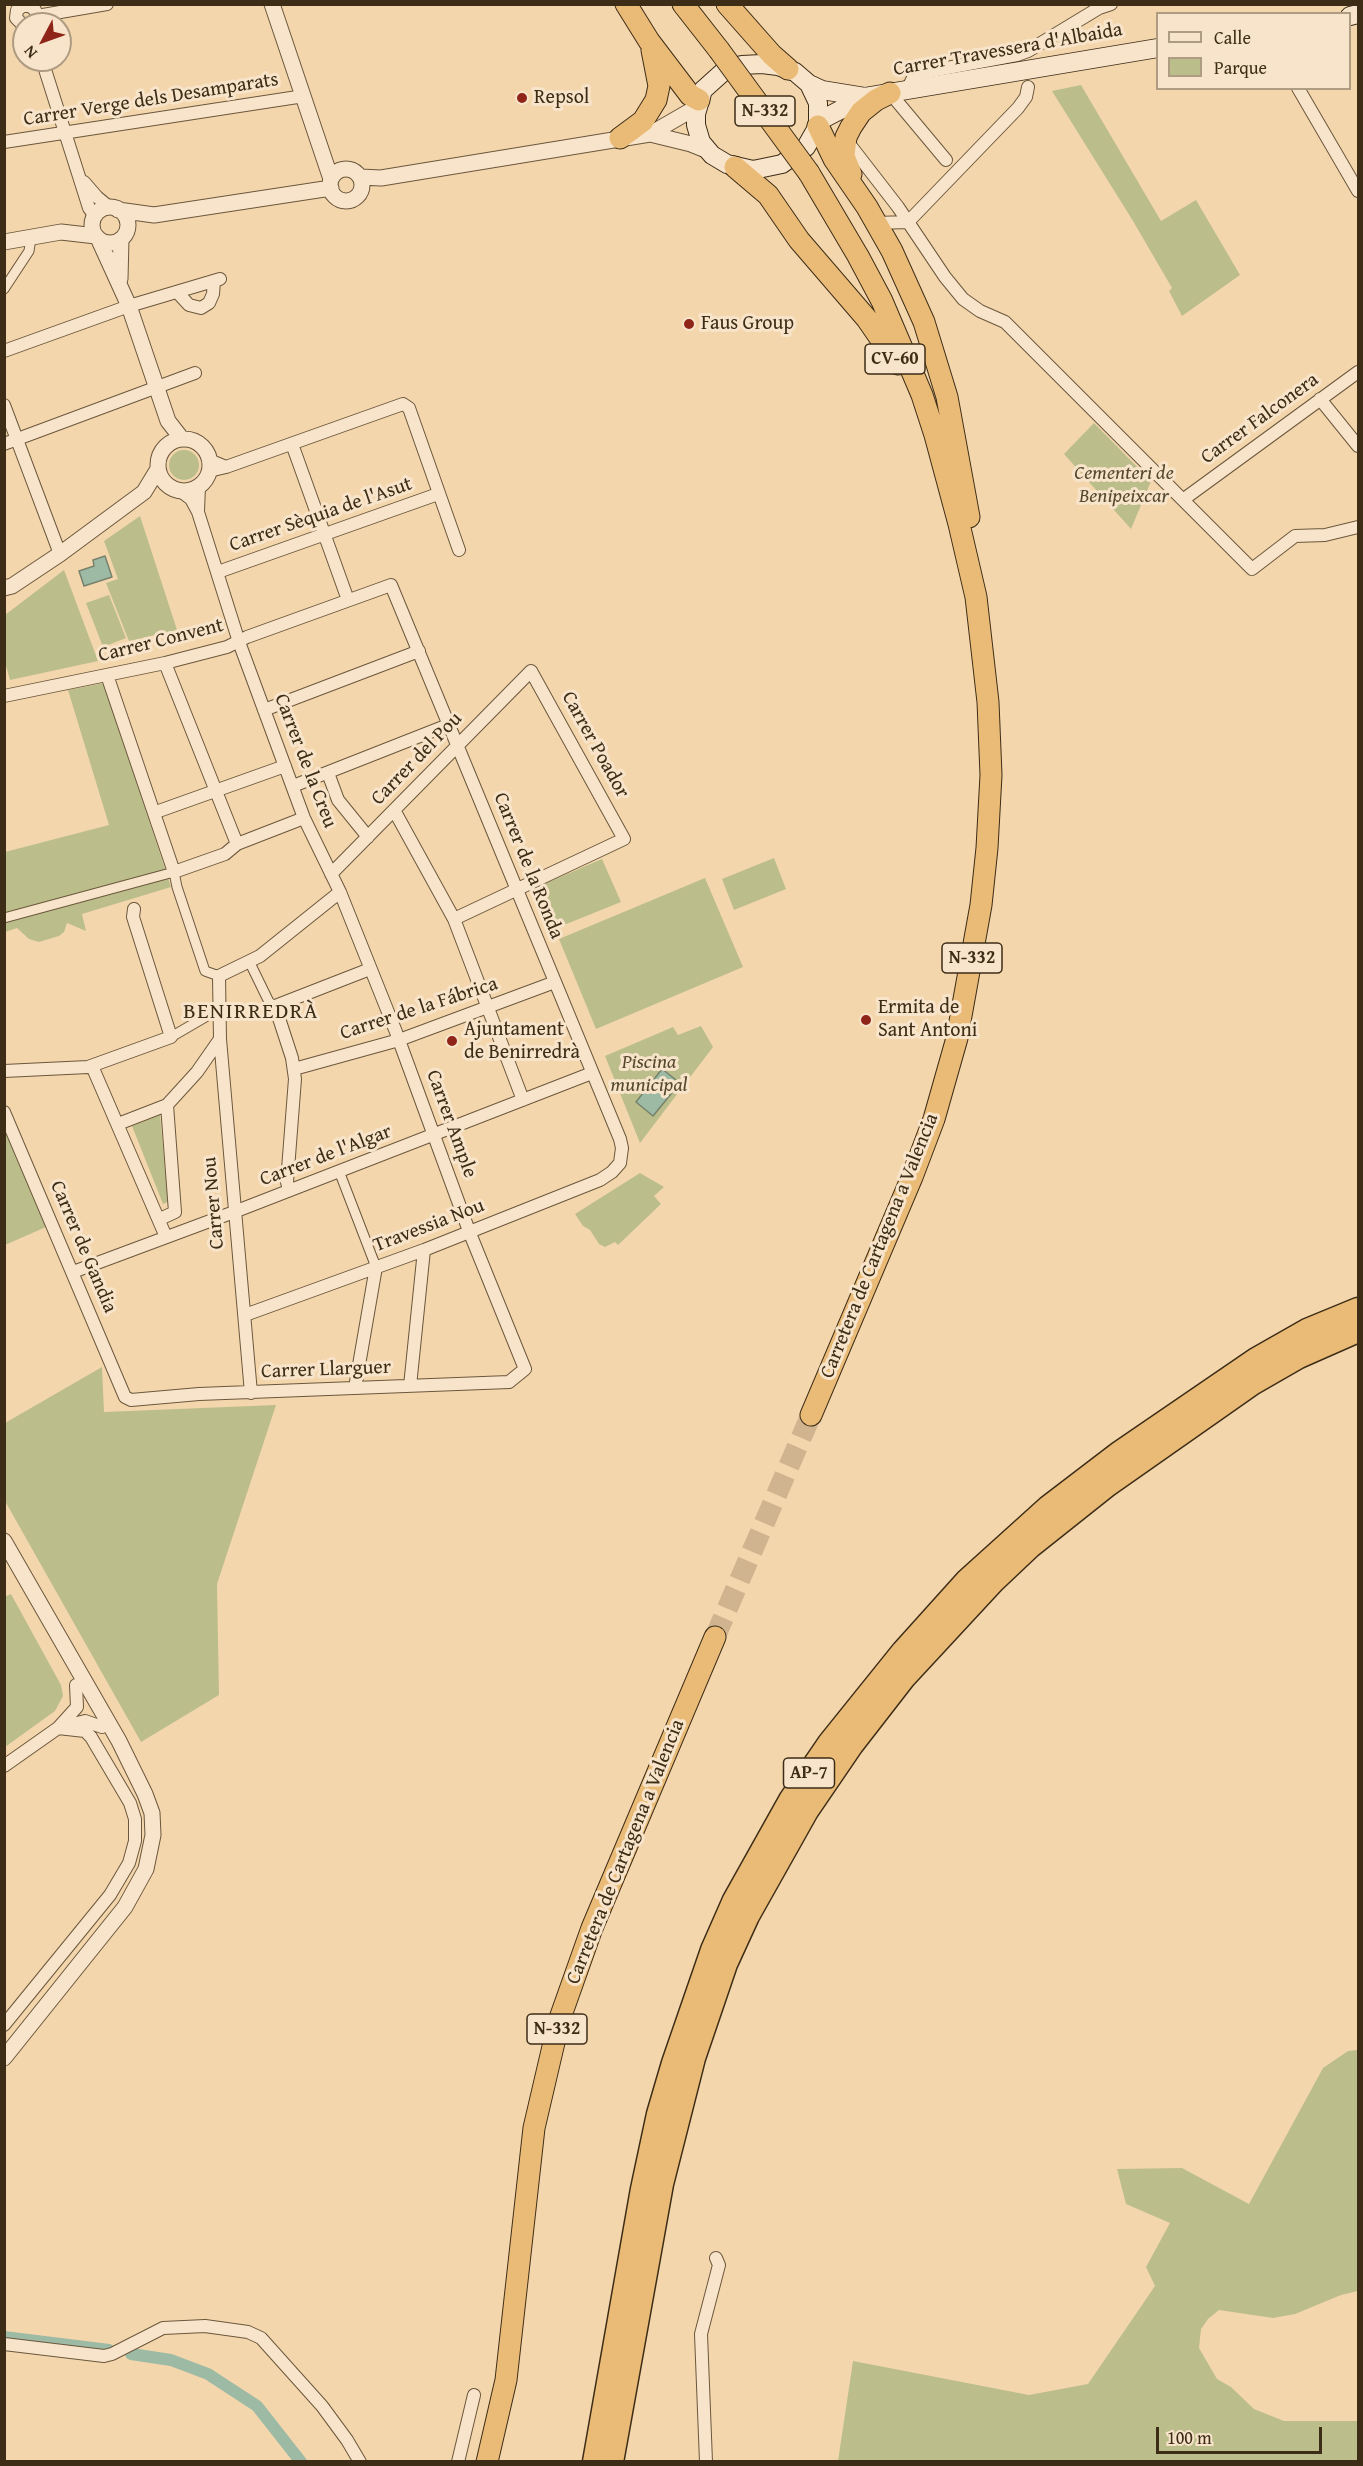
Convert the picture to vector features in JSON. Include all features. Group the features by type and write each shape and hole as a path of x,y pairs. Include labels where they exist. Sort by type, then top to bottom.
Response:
{"highway":[{"path":"626,4 649,40 698,104"},
{"name":"Carretera de Cartagena a Valencia","path":"683,4 809,173 882,301 922,395 959,524 975,597 988,702 990,765 987,848 976,936 957,1038 934,1119 912,1177 811,1415"},
{"path":"727,4 772,55 788,69"},
{"path":"620,138 643,120 656,100 658,78 649,40"},
{"path":"871,215 844,156 846,137 861,112 876,100 899,91"},
{"path":"819,124 834,159 892,251 924,322 947,397 985,599 979,624"},
{"name":"CV-60","path":"735,166 768,195 799,240 867,319 898,365 916,407 940,482 958,554 975,597"},
{"name":"AP-7","path":"594,2462 642,2189 667,2083 712,1950 734,1900 790,1800 829,1743 903,1651 966,1581 1048,1507 1120,1452 1256,1359 1307,1330 1359,1309"},
{"name":"AP-7","path":"612,2462 662,2184 694,2058 726,1964 748,1916 807,1811 852,1745 904,1678 993,1582 1030,1547 1108,1485 1252,1384 1299,1357 1359,1331"},
{"name":"Carretera de Cartagena a Valencia","path":"487,2462 506,2380 534,2128 559,2021 597,1917 715,1637"},
{"path":"495,2462 505,2427 521,2326 516,2287"}],"main road":[{"name":"Carrer Travessera d'Albaida","path":"808,84 822,90 865,97 1156,48"},
{"path":"755,63 788,69 808,84 818,103 819,124 806,147 782,164 753,170 735,166 719,160 706,150 701,142 696,125 698,104 708,83 731,68 755,63"},
{"name":"Carrer Travessera d'Albaida","path":"819,124 865,97"}],"street":[{"path":"72,12 107,4"},
{"path":"272,4 304,96 322,154 331,183 336,196 345,200 354,198 360,184 353,170 344,169 322,154"},
{"path":"23,5 33,7 34,12"},
{"path":"946,160 899,91 915,74 1017,55 1099,8 1111,5"},
{"path":"46,72 95,228 129,306 168,421 182,439"},
{"path":"908,222 1011,116 1026,97 1028,87"},
{"path":"1299,90 1359,191"},
{"name":"Carrer Verge dels Desamparats","path":"4,142 304,96"},
{"path":"650,134 698,104"},
{"path":"360,184 381,178 650,134 706,150"},
{"path":"850,145 963,299 980,311 1005,322 1252,569 1295,536 1325,535 1359,527"},
{"path":"331,183 336,173 344,169"},
{"path":"80,176 97,197 114,208 127,221 123,236 120,285"},
{"path":"95,228 103,208 154,215 331,183"},
{"path":"95,228 112,243 154,215"},
{"path":"871,215 908,222"},
{"path":"4,242 95,228"},
{"path":"4,289 29,251 31,238"},
{"path":"4,351 129,306 217,280 209,303 201,308 189,305 177,292"},
{"name":"Carrer Falconera","path":"1184,499 1359,372"},
{"path":"4,444 195,373"},
{"path":"1320,399 1359,446"},
{"path":"209,465 226,467 403,404 409,408 459,550"},
{"path":"4,405 60,554"},
{"path":"168,421 158,470 161,477 191,499 198,512"},
{"path":"144,492 192,489 204,481 209,465 208,454 196,442 182,439 169,443 164,448"},
{"path":"292,444 348,600"},
{"path":"7,591 144,492 158,470"},
{"path":"198,512 199,486"},
{"name":"Carrer Sèquia de l'Asut","path":"218,572 438,494"},
{"name":"Carrer de la Creu","path":"198,512 239,642 292,786 304,818 340,892"},
{"name":"Carrer Convent","path":"4,696 165,663 227,647 247,637 391,585"},
{"name":"Carrer de la Ronda","path":"391,585 620,1139 622,1148 620,1162"},
{"path":"264,710 419,651"},
{"path":"165,663 237,844"},
{"name":"Carrer del Pou","path":"331,874 531,671"},
{"name":"Carrer Poador","path":"517,888 624,839 531,671"},
{"path":"107,675 156,812 177,887 205,971 219,976 250,963 340,892"},
{"path":"292,786 448,726"},
{"path":"156,812 285,766"},
{"path":"328,773 338,800 368,837"},
{"path":"394,810 454,920 523,1100"},
{"path":"4,918 174,872 225,854 237,844 304,818"},
{"path":"454,920 517,888"},
{"name":"Carrer Ample","path":"340,892 399,1040 469,1231 525,1369"},
{"path":"134,909 133,917 171,1037"},
{"path":"250,963 269,1002 275,1006 294,1069 287,1182 290,1190"},
{"path":"275,1006 370,969"},
{"name":"Carrer Nou","path":"219,976 220,1039 251,1393"},
{"name":"Carrer de la Fábrica","path":"294,1069 399,1040 555,982"},
{"path":"4,1071 92,1066 171,1037 219,1009"},
{"path":"118,1124 167,1105 197,1072 220,1039"},
{"path":"92,1066 166,1237"},
{"name":"Carrer de l'Algar","path":"73,1272 592,1073"},
{"path":"160,1219 175,1212 167,1105"},
{"name":"Carrer de Gandia","path":"4,1112 125,1397"},
{"name":"Travessia Nou","path":"245,1316 424,1250 600,1180 612,1172 620,1162"},
{"path":"339,1171 376,1267 355,1388"},
{"path":"410,1386 424,1250"},
{"name":"Carrer Llarguer","path":"125,1397 131,1400 509,1382 525,1369"},
{"path":"4,1542 124,1751 146,1794 152,1813 153,1835 146,1869 125,1906 4,2058"},
{"path":"4,1557 102,1727 135,1793 142,1817 144,1842 138,1867 120,1902 4,2046"},
{"path":"4,1766 58,1728 77,1707 76,1685"},
{"path":"58,1728 85,1721 102,1727"},
{"path":"4,2025 110,1895 129,1863 135,1841 135,1819 130,1803 91,1737 85,1731 58,1728"},
{"path":"706,2462 701,2334 719,2265 716,2258"},
{"path":"4,2344 104,2356 163,2328 205,2326 256,2334 321,2406 347,2440 360,2462"},
{"path":"458,2462 474,2395"}],"green space":[{"path":"1081,85 1161,221 1196,200 1240,275 1182,316 1169,291 1172,288 1052,91"},
{"name":"Cementeri de Benipeixcar","path":"1094,423 1151,481 1131,529 1064,454"},
{"path":"184,450 194,455 199,465 194,475 184,480 174,475 169,465 174,455"},
{"path":"140,516 177,630 129,641 106,583 118,579 104,541"},
{"path":"64,570 98,661 10,680 5,662 5,615"},
{"path":"109,595 126,638 103,647 86,603"},
{"path":"104,683 171,887 82,914 86,931 67,923 64,932 59,936 39,942 29,939 17,928 5,932 5,852 109,825 68,690"},
{"path":"774,858 786,889 734,910 722,879"},
{"path":"602,859 621,902 559,927 542,893 546,883"},
{"path":"705,878 743,967 596,1029 559,939"},
{"name":"Piscina municipal","path":"701,1026 713,1047 640,1143 605,1056 673,1027 678,1035"},
{"path":"160,1115 168,1202 163,1204 132,1126"},
{"path":"5,1130 46,1227 4,1245"},
{"path":"640,1173 664,1187 654,1196 661,1204 618,1245 615,1242 605,1247 599,1244 575,1214"},
{"path":"102,1367 104,1412 276,1405 217,1584 219,1695 141,1742 5,1501 5,1423"},
{"path":"11,1594 61,1685 63,1696 55,1711 5,1747 4,1597"},
{"path":"1358,2050 1358,2291 1341,2295 1295,2314 1273,2318 1219,2310 1201,2329 1199,2348 1217,2379 1231,2387 1254,2409 1284,2421 1358,2421 1358,2461 838,2461 853,2361 1029,2395 1088,2384 1155,2286 1146,2267 1170,2223 1126,2204 1117,2169 1182,2168 1249,2204 1323,2068 1348,2051"}],"shaded area":[{"path":"105,556 112,577 84,586 79,571 94,566 93,560"},
{"path":"662,1069 680,1083 653,1116 636,1102"}],"waterway":[{"path":"4,2337 109,2350"},
{"path":"131,2354 171,2360 208,2374 257,2406 301,2462"}],"tunnel":[{"path":"715,1637 811,1415"}],"place":[{"name":"Repsol","path":"522,98"},
{"name":"Faus Group","path":"689,324"},
{"name":"Ermita de Sant Antoni","path":"866,1020"},
{"name":"Ajuntament de Benirredrà","path":"452,1041"}],"district":[{"name":"BENIRREDRÀ","path":"251,1012"}]}
